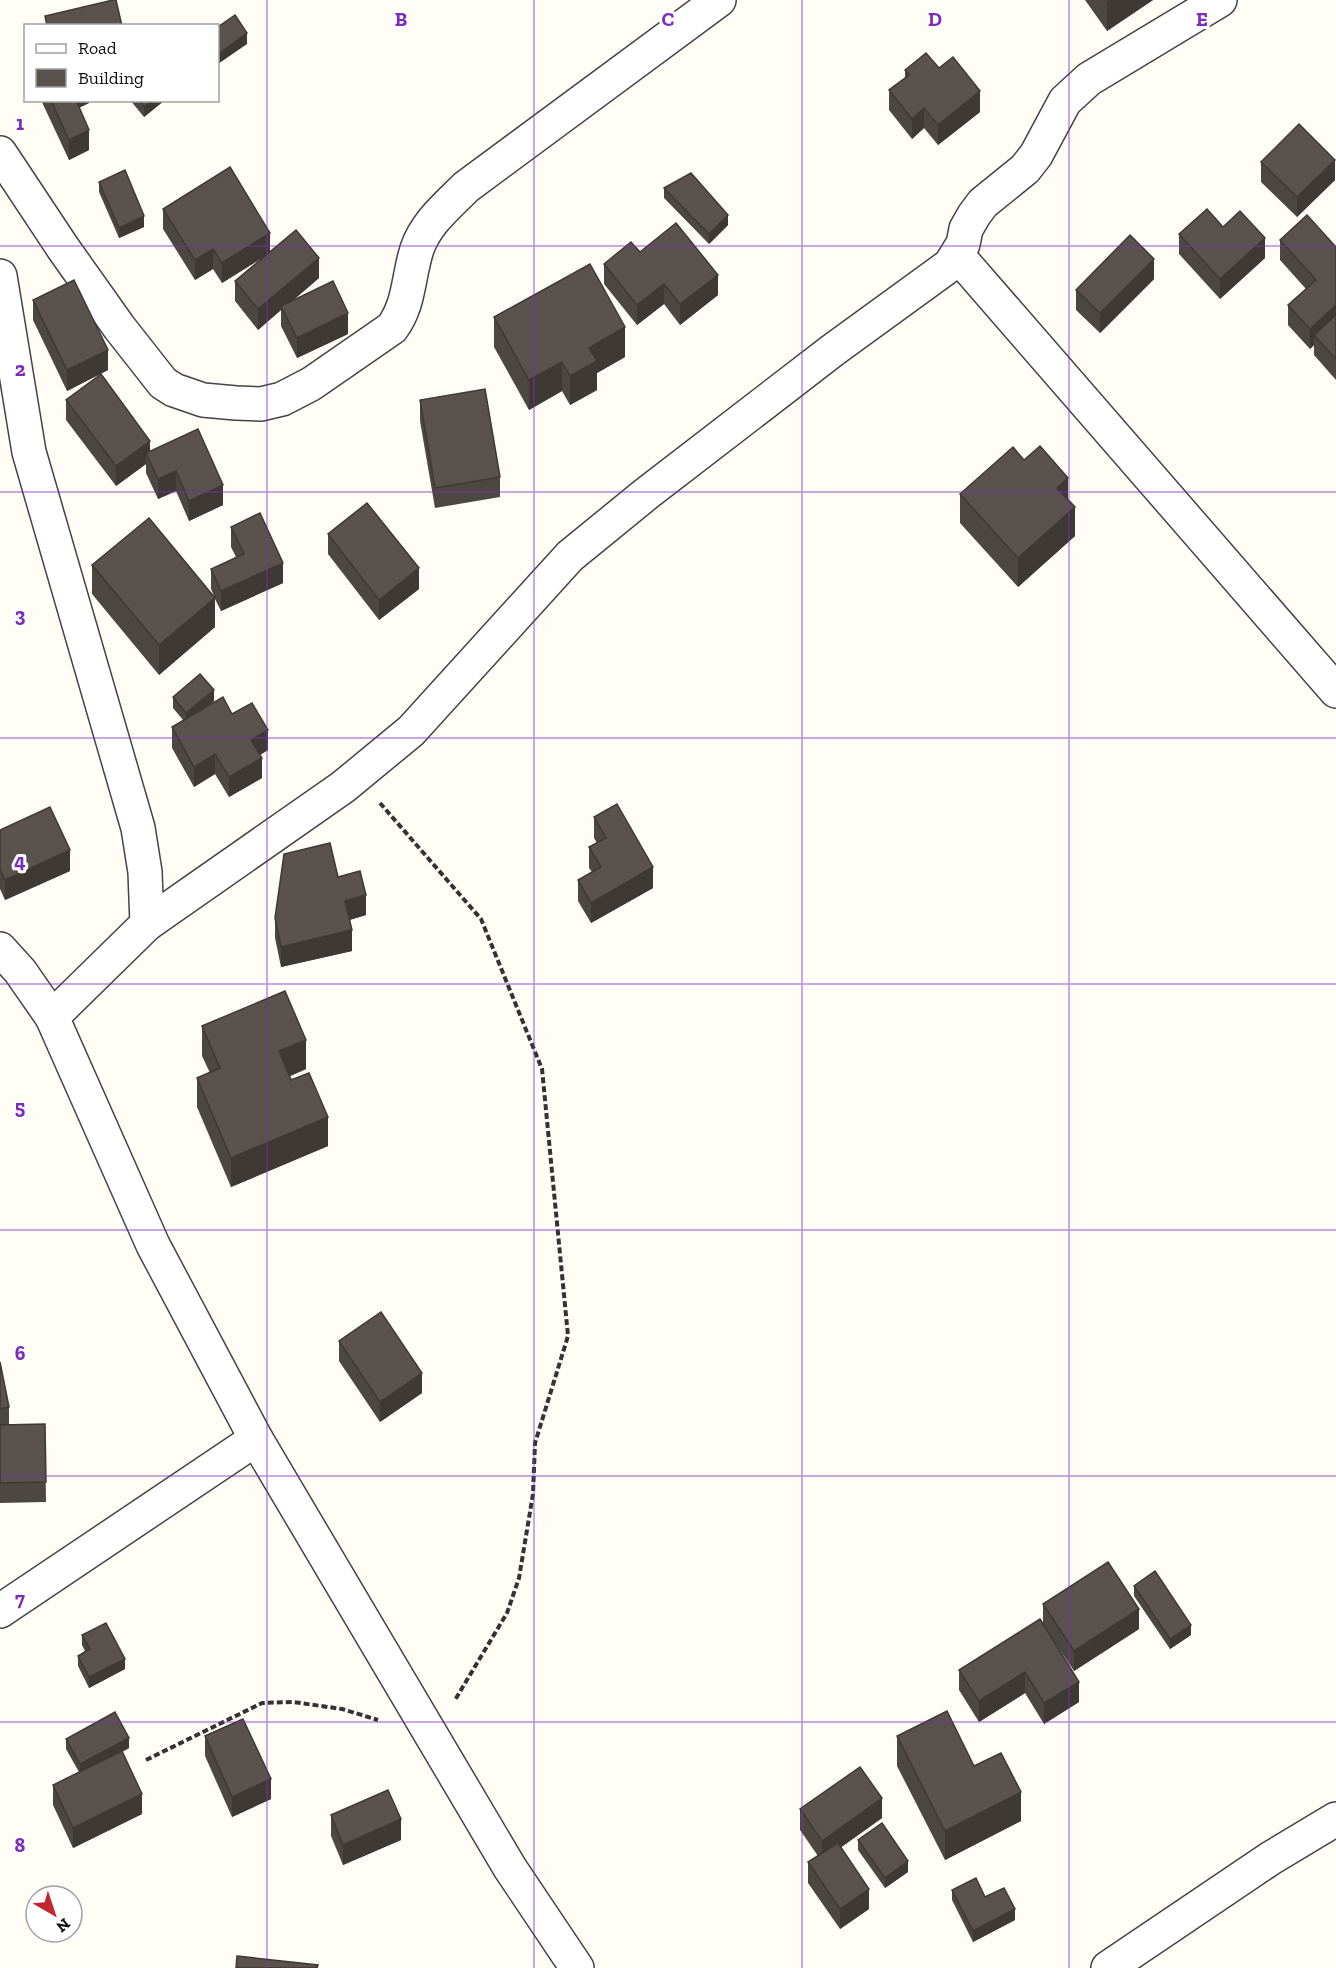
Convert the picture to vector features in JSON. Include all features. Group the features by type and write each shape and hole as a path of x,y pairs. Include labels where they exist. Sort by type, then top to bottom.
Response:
{"street":[{"path":"0,153 69,257 163,383 174,390 203,400 261,404 282,399 311,384 392,328 408,296 417,248 430,223 466,187 719,0"},
{"path":"52,1017 147,924 356,777 411,731 570,556 646,494 833,350 939,275 958,255 966,229 983,203 1025,169 1036,155 1065,101 1089,79 1220,0"},
{"path":"958,255 1336,692"},
{"path":"0,276 28,452 138,828 145,872 147,924"},
{"path":"0,949 20,971 52,1017 153,1245 256,1439 510,1868 577,1968"},
{"path":"0,1611 256,1439"},
{"path":"1108,1968 1271,1858 1336,1820"}],"path":[{"path":"356,777 481,919 542,1069 568,1336 535,1443 533,1494 519,1578 507,1613 432,1736"},
{"path":"146,1760 262,1703 293,1702 342,1709 380,1721"}],"building":[{"path":"116,0 122,24 47,24 45,16"},
{"path":"235,15 247,33 219,53 219,26"},
{"path":"926,53 939,68 953,57 980,91 938,125 924,108 912,119 889,90 909,75 905,70"},
{"path":"52,102 77,102 89,130 69,140"},
{"path":"140,102 150,102 144,107"},
{"path":"1299,124 1335,160 1297,197 1261,162"},
{"path":"230,167 270,233 222,263 213,249 195,260 163,209"},
{"path":"125,170 144,216 119,228 99,182"},
{"path":"691,173 728,215 709,234 664,188"},
{"path":"1207,209 1223,227 1240,211 1265,238 1220,279 1179,234"},
{"path":"1307,215 1336,247 1336,305 1310,329 1288,305 1316,280 1280,240"},
{"path":"676,223 718,275 680,304 664,284 637,305 604,264 631,242 640,252"},
{"path":"296,230 319,258 258,309 235,281"},
{"path":"1130,235 1154,259 1100,313 1076,290"},
{"path":"590,264 625,327 589,348 597,361 570,376 562,362 529,380 494,317"},
{"path":"74,280 108,350 67,370 33,300"},
{"path":"333,281 348,313 297,338 281,306"},
{"path":"1336,315 1336,359 1314,335"},
{"path":"101,374 150,441 116,466 66,400"},
{"path":"485,389 500,477 435,488 420,400"},
{"path":"198,429 223,485 189,501 176,471 158,479 146,453"},
{"path":"1040,446 1068,478 1057,488 1075,507 1018,558 960,494 1013,447 1024,460"},
{"path":"367,503 419,568 379,600 328,534"},
{"path":"260,513 283,563 221,591 211,569 244,554 231,527"},
{"path":"149,518 215,598 159,645 92,565"},
{"path":"200,674 214,690 186,713 173,697"},
{"path":"223,697 232,714 252,703 268,730 251,740 262,758 229,777 215,754 194,767 172,727"},
{"path":"617,804 653,867 591,903 578,880 601,867 589,847 606,838 594,817"},
{"path":"50,807 70,850 5,880 0,869 0,830"},
{"path":"330,843 338,877 360,871 366,895 345,901 352,930 281,947 275,918 284,854"},
{"path":"285,991 306,1040 279,1051 291,1080 309,1073 328,1117 231,1158 197,1078 220,1068 202,1026"},
{"path":"381,1312 422,1373 380,1402 339,1341"},
{"path":"0,1362 9,1407 0,1409"},
{"path":"45,1424 46,1482 0,1483 0,1425"},
{"path":"1108,1562 1139,1609 1074,1651 1043,1604"},
{"path":"1155,1571 1191,1625 1170,1639 1134,1586"},
{"path":"1040,1619 1079,1682 1044,1703 1025,1672 979,1701 959,1670"},
{"path":"106,1623 125,1659 89,1677 78,1656 90,1649 82,1635"},
{"path":"947,1711 974,1766 1001,1753 1021,1792 945,1831 897,1736"},
{"path":"115,1712 129,1738 80,1764 66,1739"},
{"path":"243,1719 271,1779 232,1797 205,1736"},
{"path":"122,1751 142,1794 73,1828 53,1785"},
{"path":"860,1767 882,1798 822,1841 800,1809"},
{"path":"388,1790 401,1819 343,1845 331,1815"},
{"path":"882,1823 908,1861 885,1878 858,1840"},
{"path":"838,1843 869,1889 840,1909 808,1862"},
{"path":"976,1878 985,1897 1004,1888 1015,1909 973,1931 952,1890"},
{"path":"237,1956 318,1965 317,1968 236,1968"}]}
